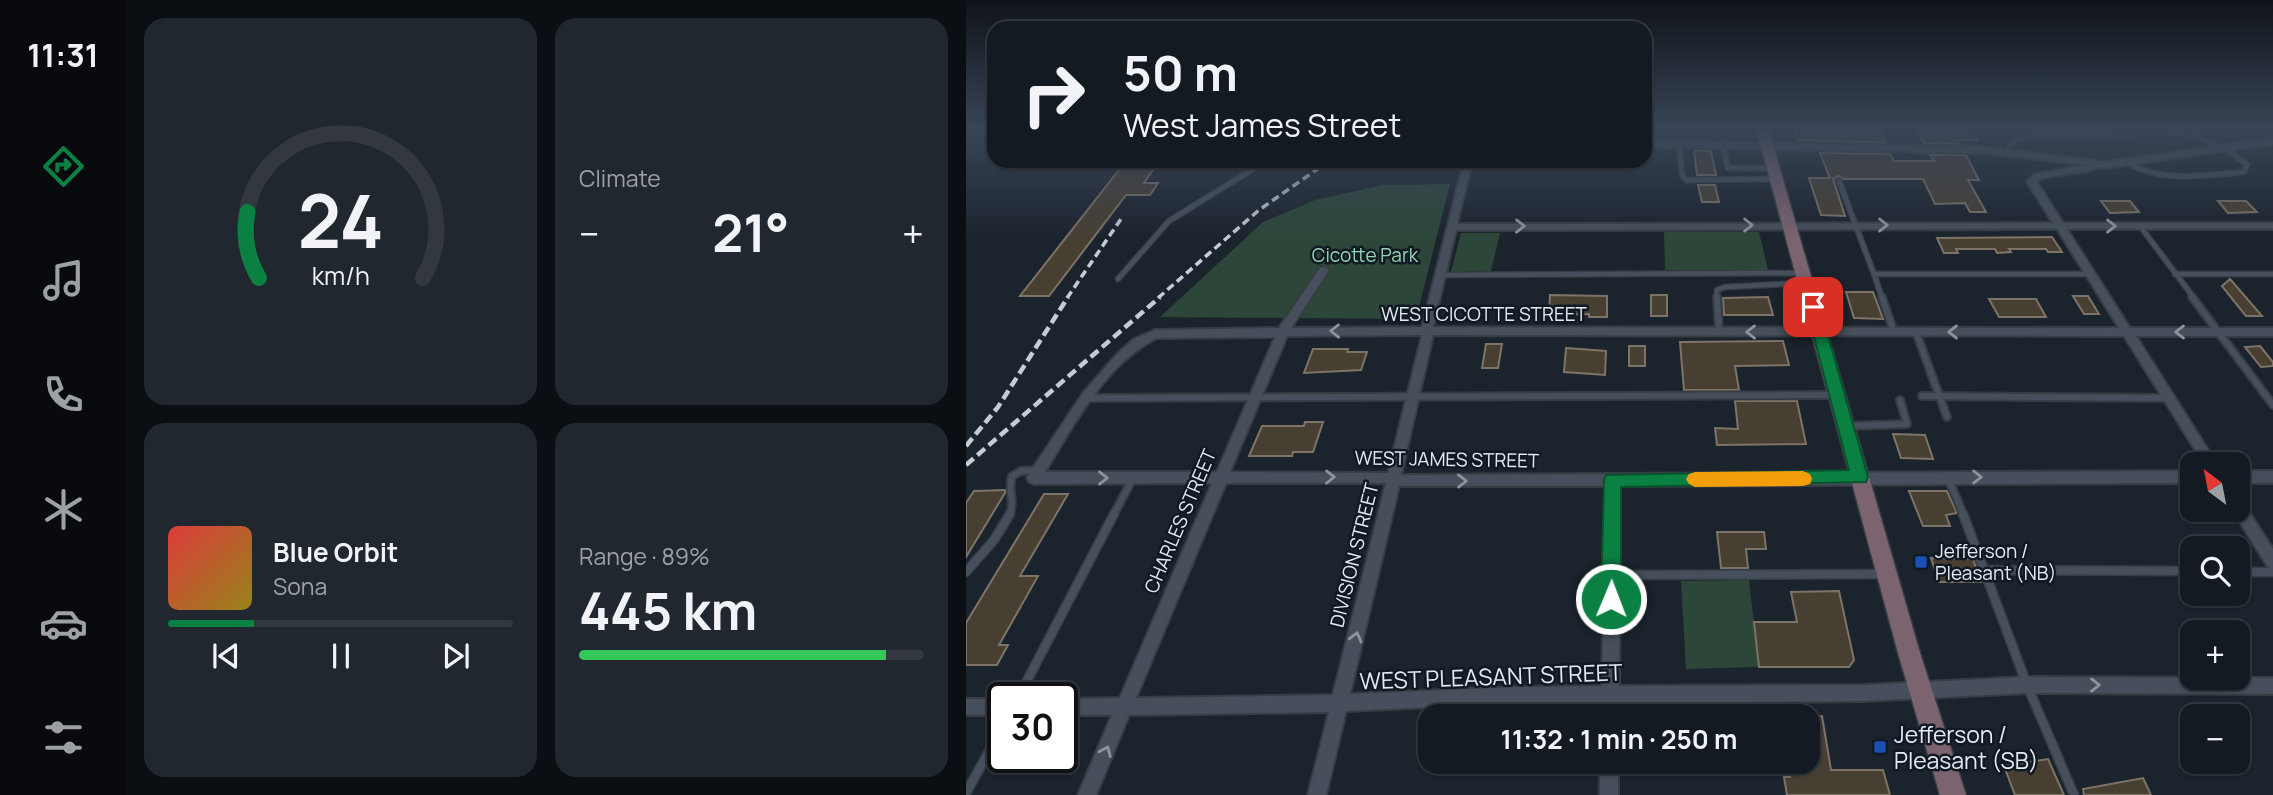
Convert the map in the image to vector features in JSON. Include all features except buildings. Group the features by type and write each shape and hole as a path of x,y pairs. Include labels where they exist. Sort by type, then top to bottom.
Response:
{"main road":[{"path":"1773,165 1887,574 1953,795"}],"street":[{"path":"2104,165 2033,178 2032,182 2204,452"},
{"name":"DIVISION STREET","path":"1317,795 1414,397 1466,168"},
{"path":"1452,227 2273,226"},
{"name":"CHARLES STREET","path":"1087,795 1283,332 1324,270"},
{"name":"WEST CICOTTE STREET","path":"1086,398 1135,344 1149,335 1161,333 2273,332"},
{"path":"1037,474 1086,398"},
{"name":"WEST JAMES STREET","path":"1037,474 1133,478 1406,481 2180,477"},
{"path":"2250,477 2273,477"},
{"path":"1610,704 1612,480"},
{"path":"2248,522 2273,562"},
{"path":"1920,689 2027,685 2273,686"},
{"name":"WEST PLEASANT STREET","path":"1078,707 1339,703 1517,695 1865,692 1920,689"},
{"path":"966,707 987,707"},
{"path":"1609,774 1609,795"}],"lane":[{"path":"1681,165 1682,175 1686,180 1776,174"},
{"path":"1727,165 1728,168 1776,174"},
{"path":"2131,165 2142,172 2165,177 2244,172 2247,165"},
{"path":"1118,279 1169,221 1255,168"},
{"path":"1839,181 1894,332"},
{"path":"2140,226 2270,397 2273,405"},
{"path":"1874,274 2091,274"},
{"path":"2175,274 2273,274"},
{"path":"1440,275 1805,278"},
{"path":"1719,332 1717,289 1805,278"},
{"path":"1916,332 1947,417"},
{"path":"1086,398 1837,395"},
{"path":"1922,396 2170,398"},
{"path":"1846,426 1907,424 1900,400"},
{"path":"966,572 985,551 1011,512 1014,504 1012,476 1018,472 1037,474"},
{"path":"1947,477 2027,685 2074,795"},
{"path":"1026,682 1133,478"},
{"path":"1985,570 2180,571"},
{"path":"2250,572 2273,572"},
{"path":"1611,575 1887,574"},
{"path":"966,793 987,755"}],"green space":[{"name":"Cicotte Park","path":"1450,184 1416,319 1160,317 1263,222 1315,200 1383,185"},
{"path":"1664,232 1759,232 1768,270 1665,270"},
{"path":"1461,233 1500,233 1491,271 1451,272"},
{"path":"1749,580 1759,667 1686,669 1681,581"}],"railway":[{"path":"1158,298 1259,210 1319,168"},
{"path":"1067,298 1121,219"},
{"path":"966,446 998,407 1068,297"},
{"path":"966,465 1160,297"}],"slow traffic":[{"path":"1695,479 1803,479"}],"place":[{"name":"Jefferson / Pleasant (NB)","path":"1921,562"},
{"name":"Jefferson / Pleasant (SB)","path":"1880,747"}],"route":[{"path":"1611,599 1612,480 1860,477 1813,307"}]}
